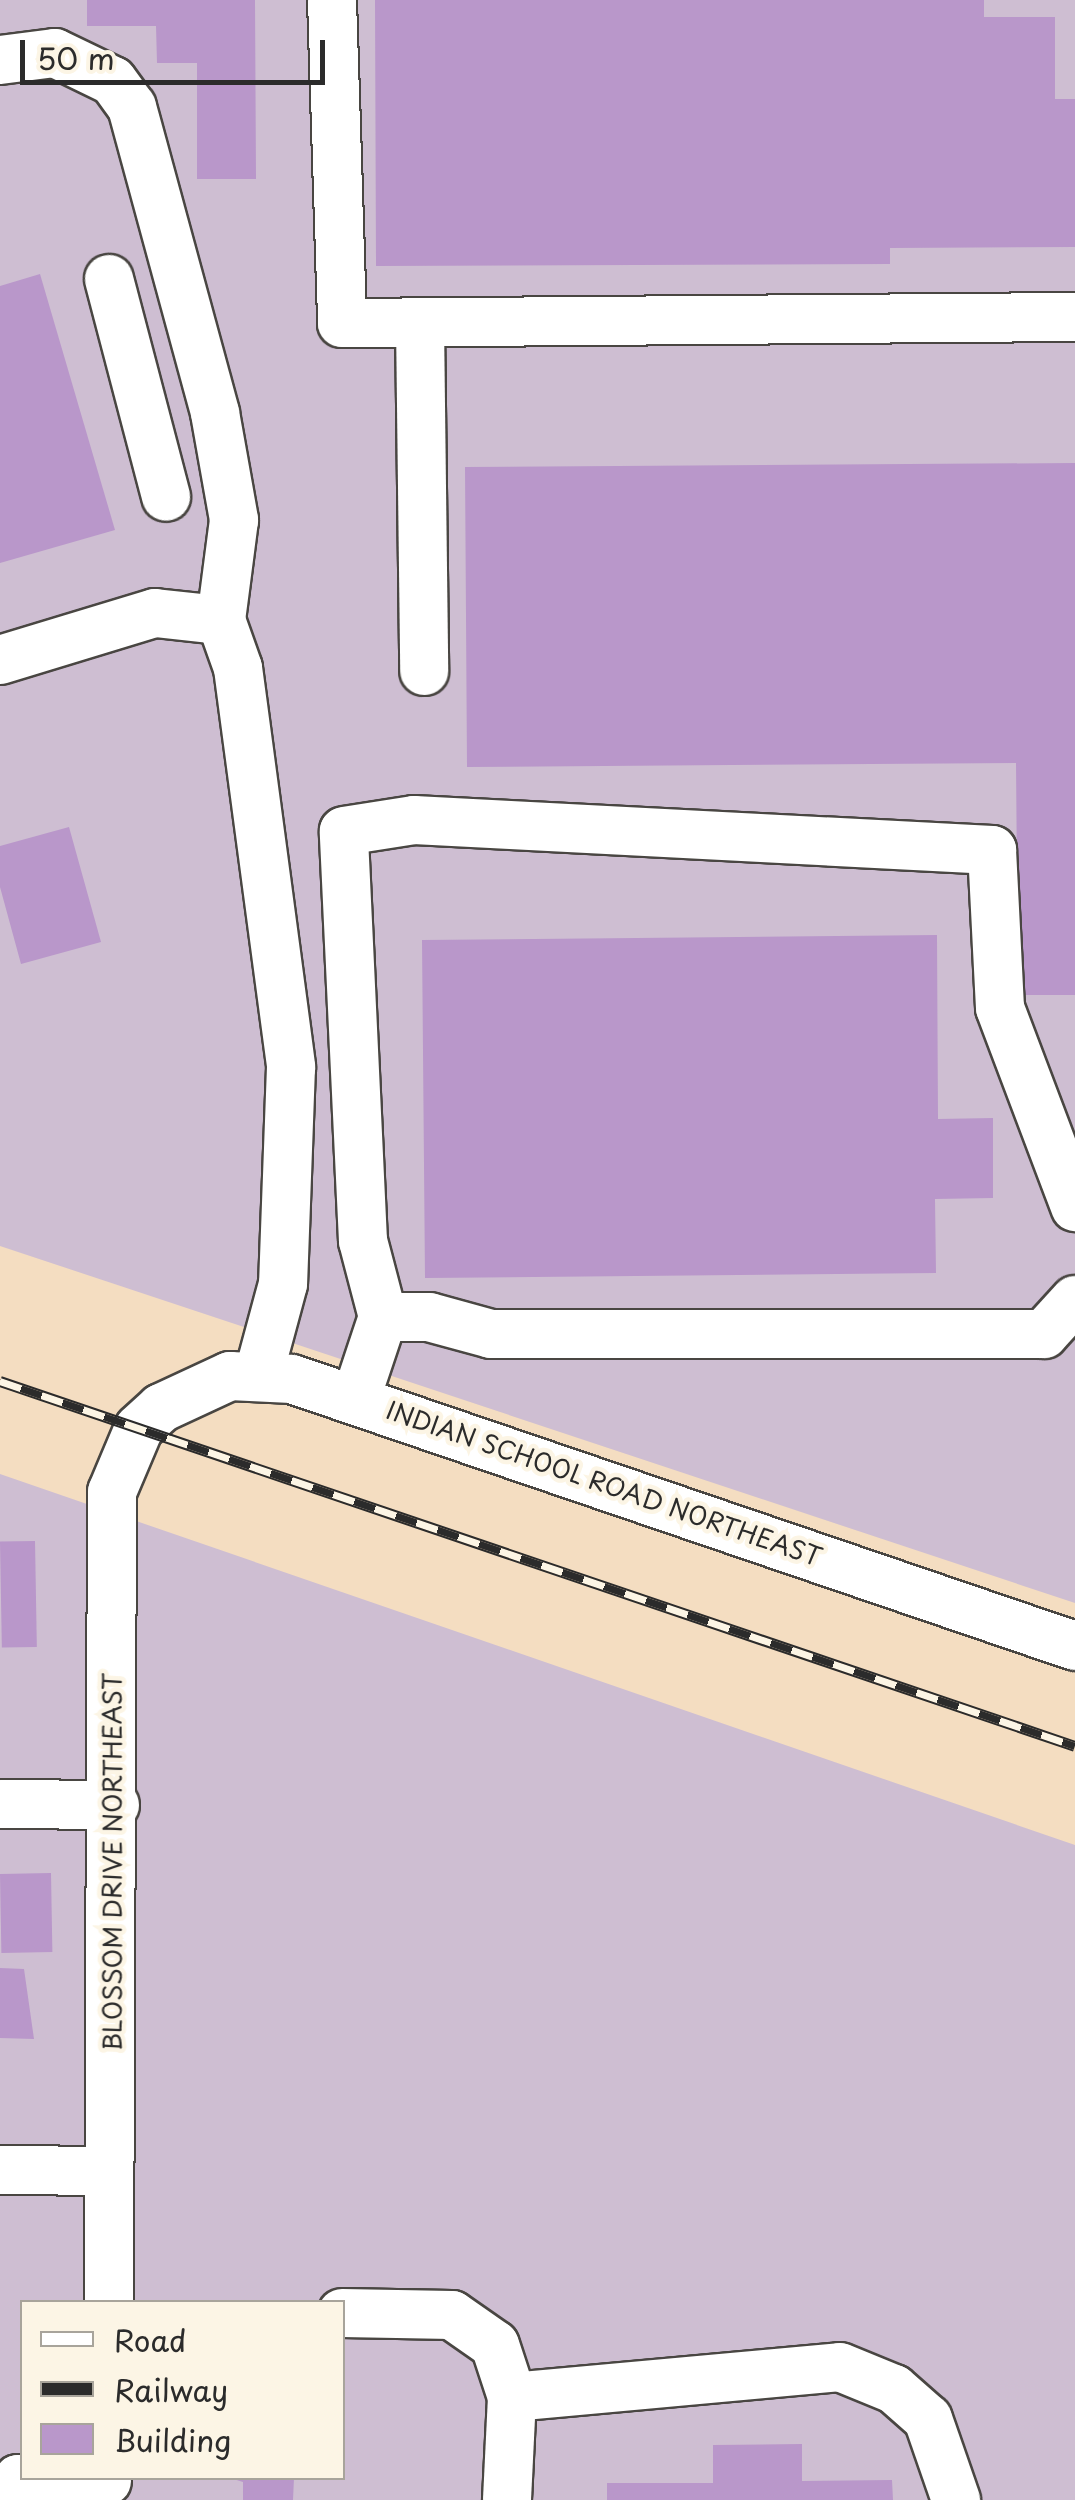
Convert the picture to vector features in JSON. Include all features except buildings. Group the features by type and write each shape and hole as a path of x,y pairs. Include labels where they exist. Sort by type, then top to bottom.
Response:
{"street":[{"path":"332,0 342,323 1075,316"},
{"path":"0,60 55,54 113,81 132,107 211,396 234,520 221,620 238,668 290,1067 283,1284 260,1374"},
{"path":"109,280 166,497"},
{"path":"420,322 424,670"},
{"path":"144,415 211,396"},
{"path":"0,660 155,614 221,620"},
{"path":"356,1398 383,1317 363,1241 344,831 396,822 992,850 1000,1008 1075,1207"},
{"path":"383,1317 428,1317 491,1334 1044,1334 1075,1300"},
{"name":"INDIAN SCHOOL ROAD NORTHEAST","path":"139,1428 192,1388 260,1374 356,1398 1075,1646"},
{"name":"BLOSSOM DRIVE NORTHEAST","path":"109,2300 115,1805 112,1492 139,1428"},
{"path":"0,1804 115,1805"},
{"path":"0,2170 109,2172"},
{"path":"345,2313 412,2311 475,2326 496,2345 512,2396 507,2500"},
{"path":"512,2396 840,2367 894,2389 928,2418 956,2500"},
{"path":"3,2500 20,2479"},
{"path":"31,2480 107,2486"}],"shaded area":[{"path":"0,0 1075,0 1075,1603 0,1246"},
{"path":"0,1474 1075,1845 1075,2500 0,2500"}],"railway":[{"path":"0,1381 1075,1746"}]}
